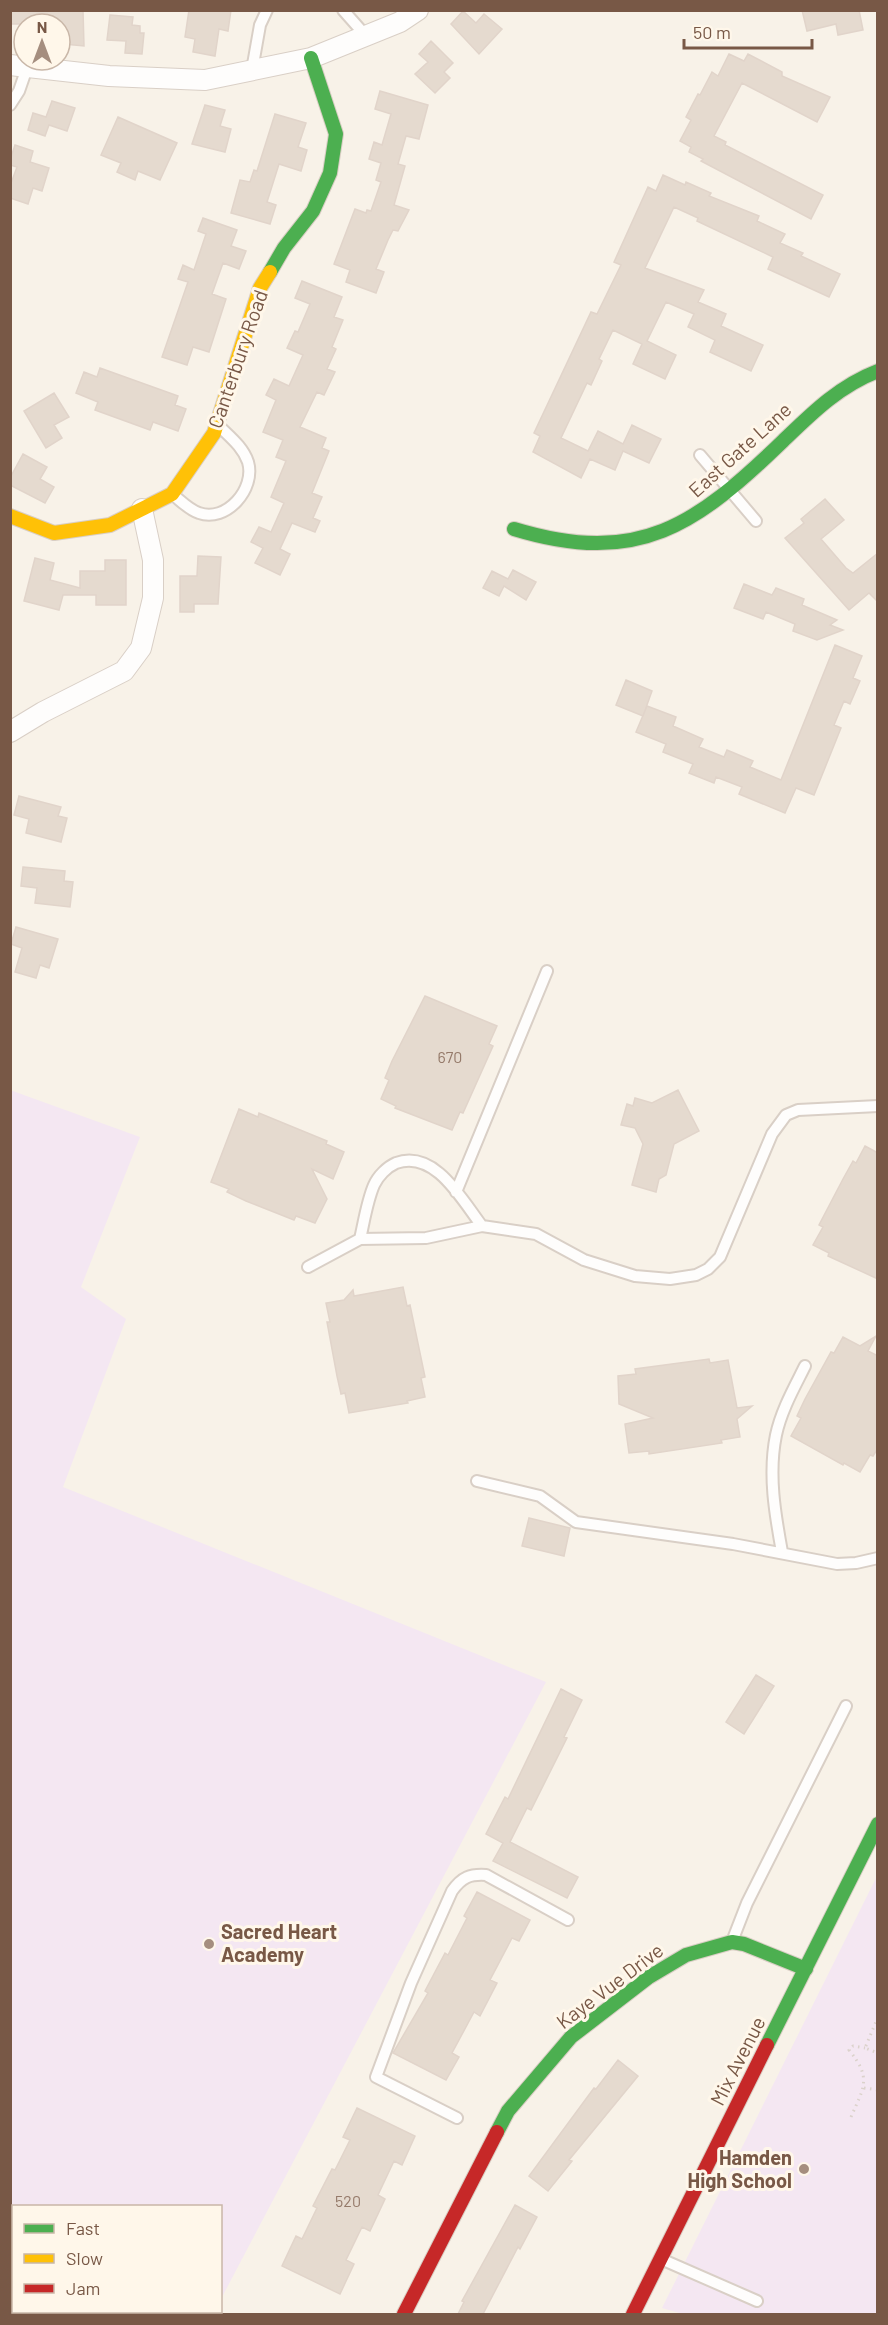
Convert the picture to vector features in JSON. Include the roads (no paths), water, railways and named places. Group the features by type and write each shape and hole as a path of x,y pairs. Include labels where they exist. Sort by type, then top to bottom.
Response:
{"street":[{"path":"72,71 109,76 205,80 310,58 400,22 418,10"},
{"name":"Canterbury Road","path":"10,516 54,533 110,525 172,494 214,433 260,288 284,248 313,211 330,173 336,134 310,58"},
{"name":"East Gate Lane","path":"514,529 550,541 590,545 635,539 669,530 698,514 730,491 828,397 858,377 878,371"},
{"path":"10,732 43,712 124,671 141,648 153,598 153,560 142,509"},
{"name":"Mix Avenue","path":"633,2314 878,1824"},
{"path":"732,1942 744,1944 806,1969"},
{"name":"Kaye Vue Drive","path":"404,2314 508,2110 537,2073 571,2037 649,1977 686,1955 732,1942"}],"lane":[{"path":"252,70 260,25 267,10"},
{"path":"344,10 366,36"},
{"path":"10,105 19,91 19,72"},
{"path":"172,494 197,512 214,515 232,507 244,490 249,477 248,461 242,449 217,425"},
{"path":"700,455 756,521"},
{"path":"456,1192 547,971"},
{"path":"308,1267 360,1239 426,1238 482,1226 536,1234 584,1260 635,1276 670,1279 696,1275 708,1269 720,1257 772,1134 786,1115 798,1110 878,1106"},
{"path":"360,1239 374,1184 388,1166 406,1160 419,1162 440,1172 482,1226"},
{"path":"782,1552 774,1499 772,1465 776,1434 805,1366"},
{"path":"477,1481 540,1496 576,1522 782,1552 837,1564 878,1558"},
{"path":"732,1942 747,1904 846,1706"},
{"path":"457,2118 376,2077 416,1972 452,1890 460,1880 471,1874 486,1875 568,1920"},
{"path":"661,2259 757,2301"}],"place":[{"name":"Sacred Heart Academy","path":"209,1944"},
{"name":"Hamden High School","path":"804,2169"}]}
